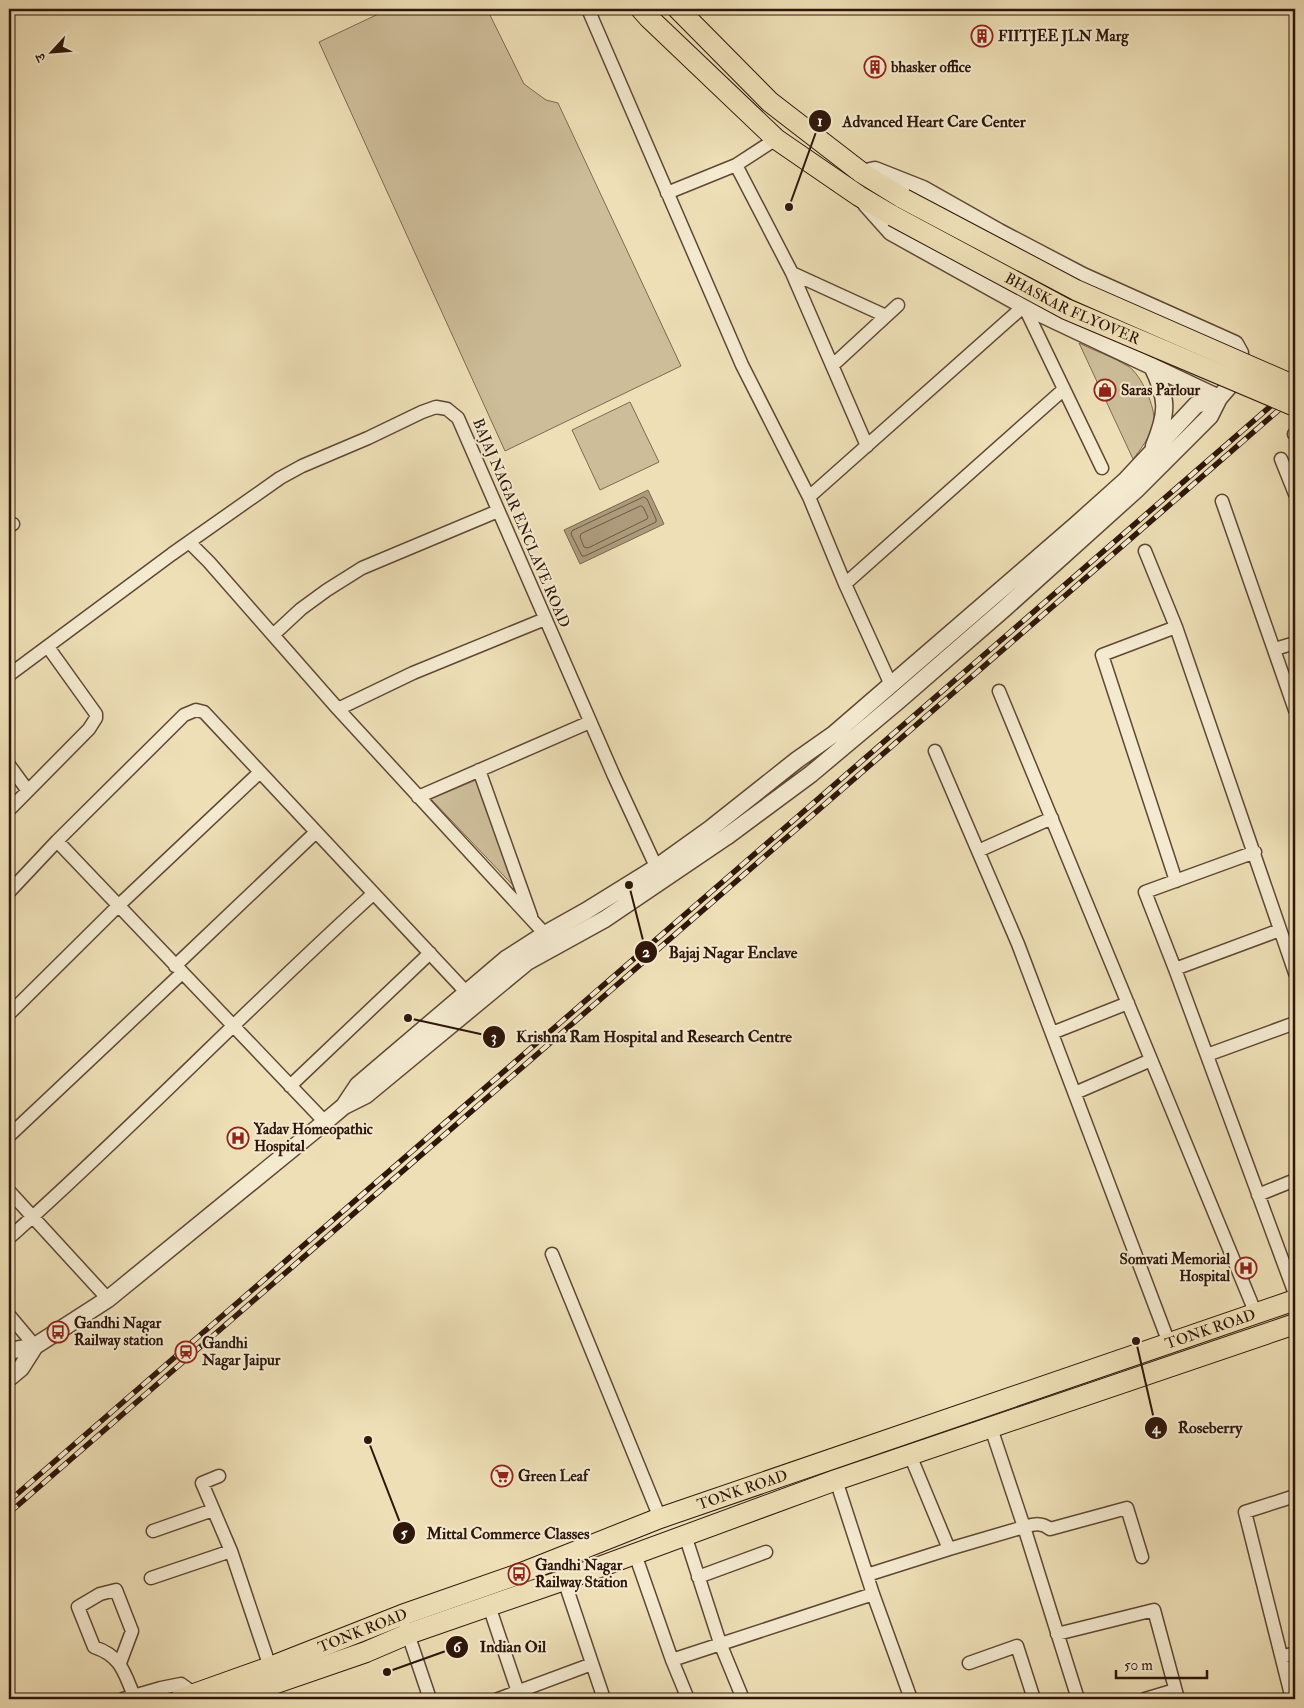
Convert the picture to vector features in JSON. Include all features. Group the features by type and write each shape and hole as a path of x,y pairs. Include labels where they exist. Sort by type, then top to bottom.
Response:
{"main road":[{"name":"BHASKAR FLYOVER","path":"641,9 776,139 859,196 1066,309 1295,406"},
{"name":"BHASKAR FLYOVER","path":"678,9 770,102 862,173 904,199 1076,290 1295,386"},
{"name":"TONK ROAD","path":"188,1697 402,1615 520,1574 660,1518 1295,1300"},
{"name":"TONK ROAD","path":"230,1699 267,1693 408,1634 564,1580 836,1480 1295,1324"}],"street":[{"path":"588,9 742,365 809,497 845,584 891,685"},
{"path":"667,193 736,165 776,139"},
{"path":"736,165 792,273 867,446"},
{"path":"344,1106 358,1085 467,993 539,928 586,911 660,874 726,837 811,774 998,614 1136,490 1210,416 1219,398 1231,384 1238,368 1240,353 1235,344 1083,276 923,189 875,170 862,173"},
{"path":"859,196 891,232 1024,306 1219,398"},
{"path":"792,273 886,316"},
{"path":"832,365 898,305"},
{"path":"809,497 1024,306"},
{"path":"1024,306 1102,468"},
{"path":"1151,453 1163,420 1164,396 1152,366"},
{"path":"845,584 1063,390"},
{"path":"9,1351 35,1346 108,1299 344,1106 366,1095 527,962 605,919 660,874 710,829 797,760 834,734 1077,524 1126,480 1196,406 1219,398"},
{"name":"BAJAJ NAGAR ENCLAVE ROAD","path":"9,675 189,542 280,478 302,466 368,438 422,412 436,407 447,409 458,418 590,722 660,874"},
{"path":"1281,459 1295,494"},
{"path":"1222,501 1295,710"},
{"path":"273,635 314,600 362,568 498,511"},
{"path":"189,542 209,562 338,709 539,928"},
{"path":"1146,551 1176,627 1255,852 1295,973"},
{"path":"338,709 413,673 545,619"},
{"path":"1176,627 1102,656 1176,881"},
{"path":"1275,650 1295,643"},
{"path":"9,810 89,729 96,718 96,714 48,647"},
{"path":"999,691 1256,1314"},
{"path":"9,892 57,841 184,714 196,710 204,712 467,993"},
{"path":"418,797 590,722"},
{"path":"935,751 1018,944 1170,1344"},
{"path":"9,765 28,791"},
{"path":"480,770 539,928"},
{"path":"9,1014 118,906 260,772"},
{"path":"978,851 1052,818"},
{"path":"9,1136 316,832"},
{"path":"57,841 325,1122"},
{"path":"1255,852 1145,892 1295,1294"},
{"path":"9,1238 233,1027 321,941 373,894"},
{"path":"1175,969 1280,930"},
{"path":"290,1086 430,953"},
{"path":"1052,1033 1128,1003"},
{"path":"1207,1055 1295,1023"},
{"path":"1074,1093 1151,1060"},
{"path":"1258,1195 1295,1180"},
{"path":"9,1191 108,1299"},
{"path":"552,1254 660,1518"},
{"path":"9,1315 35,1346"},
{"path":"9,1378 21,1368 35,1346"},
{"path":"991,1428 1078,1699"},
{"path":"910,1455 949,1549"},
{"path":"219,1476 202,1483 231,1551 270,1667"},
{"path":"836,1480 873,1594 911,1699"},
{"path":"1292,1699 1244,1512 1295,1496"},
{"path":"867,1575 1034,1524 1044,1524 1050,1529 1127,1508 1142,1557"},
{"path":"153,1531 213,1510"},
{"path":"685,1535 720,1643 743,1699"},
{"path":"151,1578 231,1551"},
{"path":"698,1577 766,1552"},
{"path":"634,1554 688,1699"},
{"path":"564,1580 604,1699"},
{"path":"120,1663 102,1650 94,1647 78,1607 100,1594 116,1590 132,1631 120,1663 128,1698 181,1684 188,1697"},
{"path":"672,1660 873,1594"},
{"path":"489,1606 518,1692"},
{"path":"1057,1634 1154,1610 1176,1695 1145,1699"},
{"path":"402,1615 430,1699"},
{"path":"969,1662 1017,1646 1034,1699"},
{"path":"1282,1657 1295,1653"},
{"path":"498,1699 592,1664"}],"shaded area":[{"path":"389,9 487,9 524,84 546,100 558,103 681,366 505,451 319,42"},
{"path":"1079,343 1128,366 1138,376 1147,392 1153,409 1154,423 1142,447 1133,459"},
{"path":"630,402 659,462 600,490 572,430"},
{"path":"476,780 523,896 431,799"}],"water":[{"path":"648,490 664,524 580,564 564,530"}],"railway":[{"path":"9,1501 1295,385"},
{"path":"9,1513 1295,396"}],"place":[{"name":"FIITJEE JLN Marg","path":"982,36"},
{"name":"bhasker office","path":"875,67"},
{"name":"Advanced Heart Care Center","path":"789,207"},
{"name":"Saras Parlour","path":"1105,390"},
{"name":"Bajaj Nagar Enclave","path":"629,885"},
{"name":"Krishna Ram Hospital and Research Centre","path":"408,1018"},
{"name":"Yadav Homeopathic Hospital","path":"238,1138"},
{"name":"Somvati Memorial Hospital","path":"1246,1268"},
{"name":"Gandhi Nagar Railway station","path":"58,1332"},
{"name":"Roseberry","path":"1136,1341"},
{"name":"Gandhi Nagar Jaipur","path":"186,1352"},
{"name":"Mittal Commerce Classes","path":"368,1440"},
{"name":"Green Leaf","path":"502,1476"},
{"name":"Gandhi Nagar Railway Station","path":"519,1574"},
{"name":"Indian Oil","path":"387,1672"}]}
